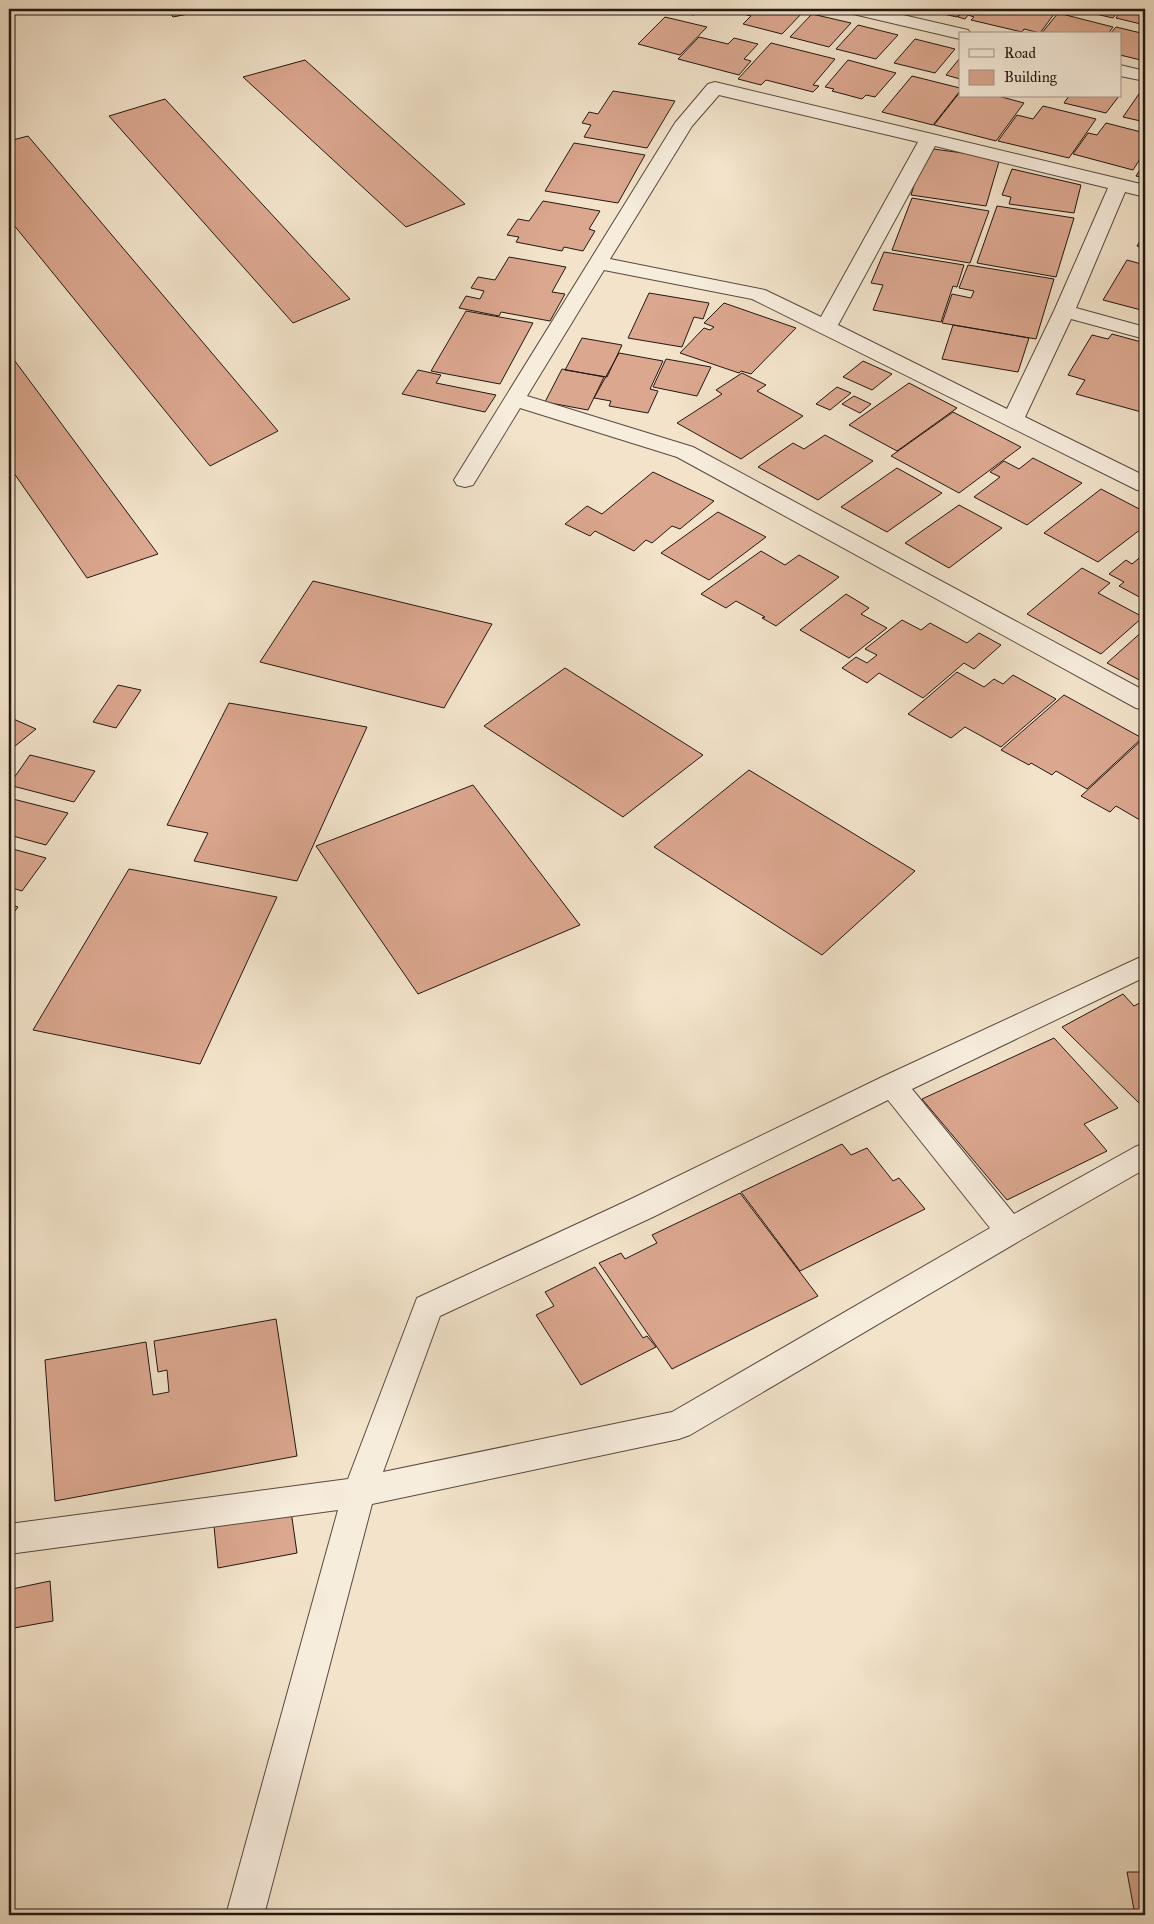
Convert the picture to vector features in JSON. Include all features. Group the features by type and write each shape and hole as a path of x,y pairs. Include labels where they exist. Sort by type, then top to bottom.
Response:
{"street":[{"path":"855,9 959,33"},
{"path":"1122,70 1145,76"},
{"path":"465,480 516,400 597,263 684,123 715,88 1145,191"},
{"path":"826,328 929,139"},
{"path":"1013,420 1064,311 1119,184"},
{"path":"597,263 758,294 1145,485"},
{"path":"1064,311 1145,333"},
{"path":"516,400 685,452 1145,702"},
{"path":"245,1915 359,1492 428,1307 642,1208 892,1085 1145,965"},
{"path":"892,1085 1010,1230"},
{"path":"9,1539 359,1492 679,1425 1010,1230 1145,1155"}],"building":[{"path":"166,9 189,9 193,13 173,17"},
{"path":"673,9 697,9 694,15 671,12"},
{"path":"729,9 794,9 804,11 782,34 743,24 751,16"},
{"path":"921,9 964,9 957,17"},
{"path":"964,9 1057,10 1041,32 1024,29 1022,32 971,20 974,17 968,15 965,19 958,17"},
{"path":"1074,9 1120,9 1113,18"},
{"path":"1123,9 1145,9 1145,25 1116,18"},
{"path":"1058,13 1113,27 1109,32 1043,32"},
{"path":"812,14 851,23 829,47 790,37"},
{"path":"665,17 707,27 680,55 638,44"},
{"path":"858,25 898,35 876,59 836,49"},
{"path":"1116,27 1145,34 1145,61 1122,55 1122,32 1112,32"},
{"path":"699,37 728,44 734,38 758,44 744,59 751,61 739,75 678,59"},
{"path":"915,39 955,49 935,73 894,63"},
{"path":"771,43 835,59 813,85 819,86 813,92 766,80 761,85 738,79"},
{"path":"959,59 959,79 946,75"},
{"path":"305,60 465,204 406,227 243,77"},
{"path":"848,60 896,73 875,97 866,95 862,99 832,91 834,89 825,87"},
{"path":"912,76 959,88 959,92 933,125 882,112"},
{"path":"613,91 675,101 647,148 584,137 591,125 582,123 589,112 598,114"},
{"path":"1141,91 1145,92 1145,122 1123,117"},
{"path":"959,93 959,98 1005,98 1024,103 996,141 934,125"},
{"path":"1068,98 1117,98 1106,113 1064,103"},
{"path":"165,99 350,299 293,323 109,116"},
{"path":"1043,106 1096,119 1069,158 998,141 1017,115 1033,119"},
{"path":"1106,123 1145,133 1145,151 1133,170 1073,154 1088,133 1097,135"},
{"path":"28,136 278,431 210,466 9,219 9,141"},
{"path":"574,143 645,155 618,203 545,191"},
{"path":"926,148 1000,158 986,206 911,195"},
{"path":"1145,162 1145,178 1136,176"},
{"path":"1012,169 1081,185 1074,213 1009,204 1011,197 1002,195"},
{"path":"912,198 989,211 970,263 892,250"},
{"path":"543,201 600,211 589,229 595,231 583,251 564,247 562,251 516,242 519,237 507,235 518,219 529,221"},
{"path":"997,206 1074,218 1056,277 977,263"},
{"path":"1145,233 1145,248 1137,246"},
{"path":"884,252 964,265 957,287 953,286 941,322 873,310 883,285 871,283"},
{"path":"509,257 566,267 552,292 565,294 550,321 501,312 499,316 459,308 466,296 480,299 484,291 471,288 478,277 495,280"},
{"path":"1127,260 1145,265 1145,311 1103,300"},
{"path":"968,265 1054,279 1036,339 942,323 952,294 971,298 974,291 959,288"},
{"path":"649,293 709,303 703,319 694,317 682,347 628,338"},
{"path":"724,303 796,328 751,374 741,371 739,373 680,353 704,328 710,330 714,327 704,323"},
{"path":"466,311 533,323 500,384 431,371"},
{"path":"953,325 1029,338 1018,372 942,359"},
{"path":"1112,334 1145,343 1145,413 1076,394 1085,380 1068,375 1092,335 1108,339"},
{"path":"582,338 622,345 607,377 565,370"},
{"path":"9,353 158,554 87,578 9,466"},
{"path":"619,353 663,361 650,389 658,391 648,413 609,406 611,401 594,398"},
{"path":"666,359 711,367 697,396 653,387"},
{"path":"863,361 892,374 872,390 843,377"},
{"path":"562,369 604,377 588,410 545,402"},
{"path":"418,370 441,375 436,383 496,395 485,412 402,394"},
{"path":"742,373 766,385 757,391 803,416 741,459 677,423 722,394 716,390"},
{"path":"909,383 957,408 897,451 849,425"},
{"path":"837,387 851,393 830,410 816,404"},
{"path":"854,396 871,404 860,413 842,404"},
{"path":"953,412 1021,447 959,493 891,456"},
{"path":"825,435 873,461 818,500 758,467 793,443 804,449"},
{"path":"1033,458 1082,483 1027,525 974,497 1000,477 990,472 1004,461 1019,469"},
{"path":"897,468 942,493 887,532 841,507"},
{"path":"653,472 714,501 680,529 672,526 652,543 646,540 634,551 595,531 590,536 565,524 587,506 602,514"},
{"path":"1101,489 1145,512 1145,526 1098,562 1044,533"},
{"path":"959,505 1002,528 949,568 905,543"},
{"path":"718,512 766,537 709,580 661,553"},
{"path":"761,551 785,565 799,555 839,577 776,626 762,618 765,617 736,601 726,608 701,594"},
{"path":"1144,554 1145,600 1119,586 1124,582 1109,574 1126,560 1132,564"},
{"path":"1082,568 1110,583 1098,593 1143,617 1101,654 1027,614"},
{"path":"313,581 492,624 444,708 260,662"},
{"path":"846,594 869,608 861,614 887,628 849,658 800,630"},
{"path":"902,620 921,630 930,623 967,643 979,633 1001,645 974,669 964,663 923,698 879,673 867,683 842,668 856,657 867,663 877,655 865,649"},
{"path":"1145,629 1145,683 1107,663"},
{"path":"565,668 703,755 623,817 484,726"},
{"path":"957,672 984,687 994,679 1003,684 1013,675 1056,699 1001,747 965,727 951,738 908,714"},
{"path":"118,685 141,690 116,728 93,722"},
{"path":"1064,695 1142,738 1087,789 1056,771 1052,775 1031,763 1029,765 1001,750"},
{"path":"229,703 367,727 297,881 194,861 208,833 167,825"},
{"path":"9,717 36,729 9,751"},
{"path":"1145,737 1145,823 1116,806 1110,812 1081,796"},
{"path":"30,755 95,771 74,802 9,785"},
{"path":"749,770 915,871 822,955 654,847"},
{"path":"473,785 580,925 418,994 316,846"},
{"path":"9,798 68,813 46,845 9,835"},
{"path":"9,848 46,858 22,891 9,887"},
{"path":"129,869 277,897 200,1064 33,1030"},
{"path":"9,904 18,907 9,919"},
{"path":"1123,994 1134,1006 1145,1000 1145,1109 1062,1027"},
{"path":"1054,1038 1118,1108 1084,1124 1107,1151 1007,1200 922,1099"},
{"path":"842,1144 851,1155 867,1148 893,1181 899,1178 925,1209 800,1271 741,1192"},
{"path":"740,1193 818,1296 672,1369 599,1263 621,1253 625,1259 657,1243 652,1235"},
{"path":"595,1267 643,1338 647,1336 656,1347 581,1385 536,1315 554,1306 545,1292"},
{"path":"276,1319 297,1456 55,1501 45,1360 146,1342 153,1395 169,1392 167,1370 158,1372 154,1341"},
{"path":"291,1511 297,1553 218,1568 214,1526"},
{"path":"50,1581 53,1621 14,1628 12,1589"},
{"path":"1127,1872 1145,1872 1145,1915 1135,1915"}]}
